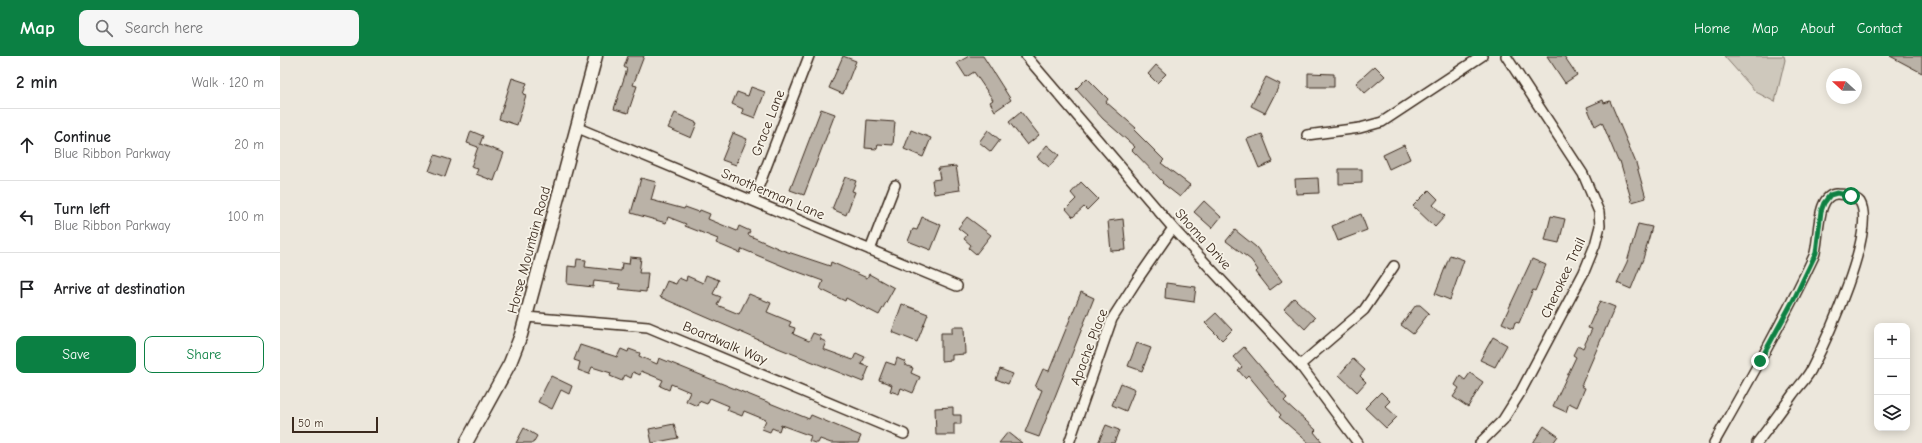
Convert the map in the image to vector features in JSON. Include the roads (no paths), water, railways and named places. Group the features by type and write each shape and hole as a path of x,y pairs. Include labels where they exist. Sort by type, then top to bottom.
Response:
{"street":[{"name":"Horse Mountain Road","path":"466,443 510,363 526,317 578,128 596,56"},
{"name":"Grace Lane","path":"753,201 810,56"},
{"name":"Shoma Drive","path":"1026,56 1173,228 1300,365 1358,443"},
{"path":"1307,135 1360,128 1382,122 1482,56"},
{"name":"Cherokee Trail","path":"1480,443 1503,420 1520,393 1584,272 1595,245 1600,226 1599,212 1584,174 1506,56"},
{"name":"Smotherman Lane","path":"578,128 957,286"},
{"path":"870,250 895,185"},
{"path":"1714,443 1794,299 1816,253 1821,211 1824,203 1830,195 1837,193 1851,196 1859,201 1864,213 1862,245 1833,322 1810,371 1757,443"},
{"name":"Apache Place","path":"1068,443 1112,319 1173,228"},
{"path":"1300,365 1364,310 1394,266"},
{"name":"Boardwalk Way","path":"526,317 648,327 904,434"}]}
